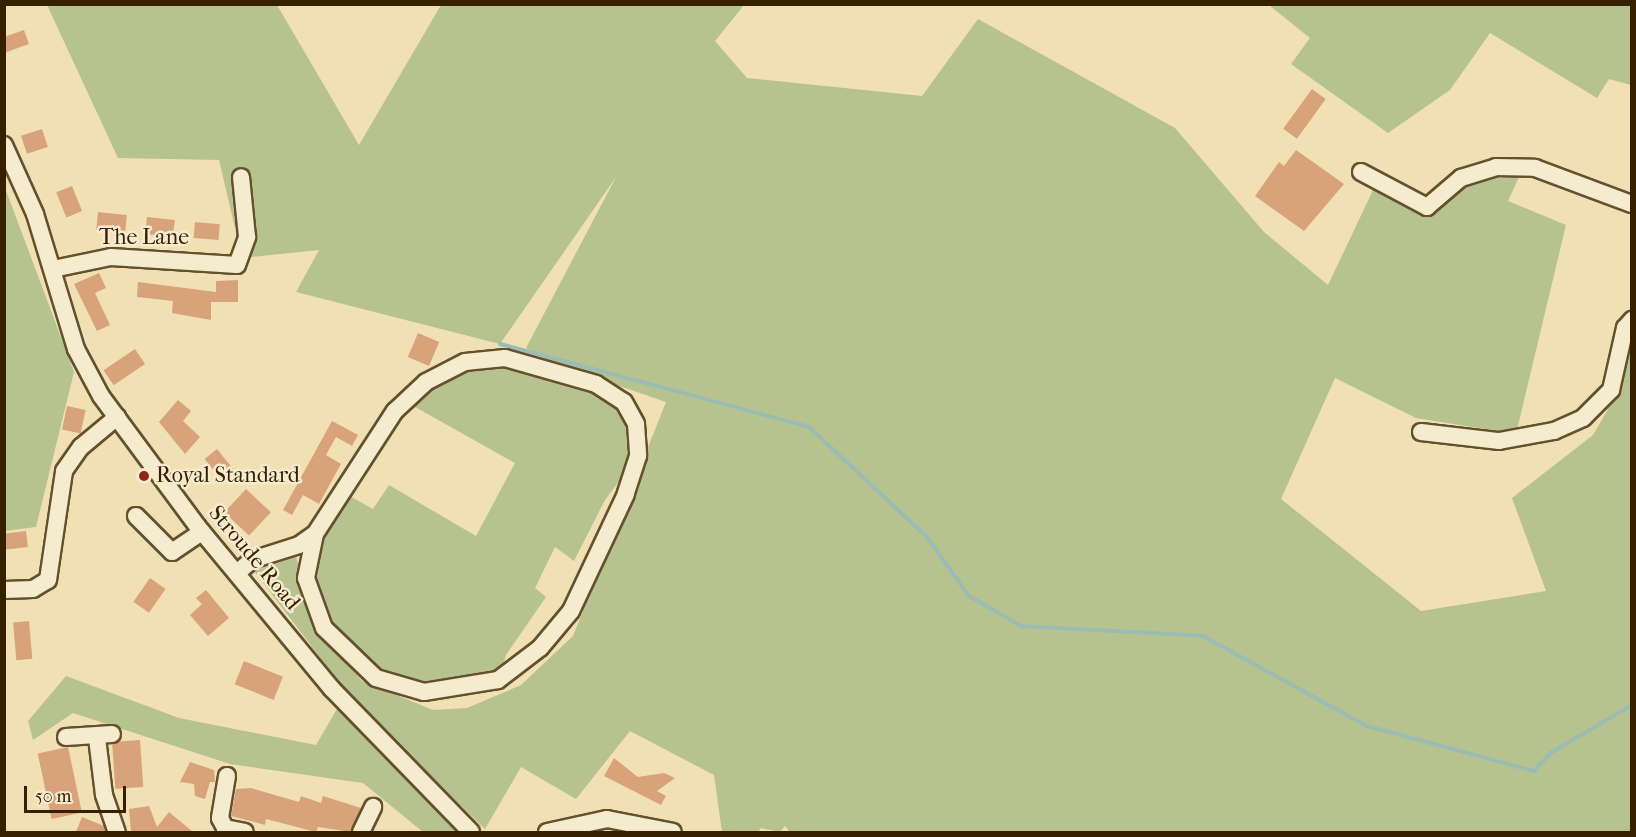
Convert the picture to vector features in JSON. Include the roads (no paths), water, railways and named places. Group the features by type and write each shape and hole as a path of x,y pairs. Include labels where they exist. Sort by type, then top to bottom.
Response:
{"street":[{"name":"Stroude Road","path":"4,145 22,178 53,269 76,349 117,417 202,532 366,729 471,832"},
{"path":"1361,172 1427,207 1474,171 1534,168 1632,204"},
{"name":"The Lane","path":"53,269 111,257 237,265 247,237 241,177"},
{"path":"1421,432 1499,441 1554,431 1583,418 1611,390 1625,328 1632,320"},
{"path":"237,573 252,560 299,545 315,534 395,411 426,382 465,362 505,358 596,384 624,402 636,423 638,456 626,494 571,611 540,648 498,680 424,692 376,678 324,628 306,578 315,534"},
{"path":"4,590 33,589 48,580 64,471 81,447 117,417"},
{"path":"136,516 172,552 202,532"},
{"path":"66,737 104,736 104,795 117,832"},
{"path":"226,776 220,818 225,828 245,832"},
{"path":"361,832 373,807"},
{"path":"547,832 607,819 673,832"}],"waterway":[{"path":"500,344 809,427 927,537 969,596 1021,626 1203,636 1367,726 1534,771 1552,752 1632,705"}],"place":[{"name":"Royal Standard","path":"144,476"}]}
